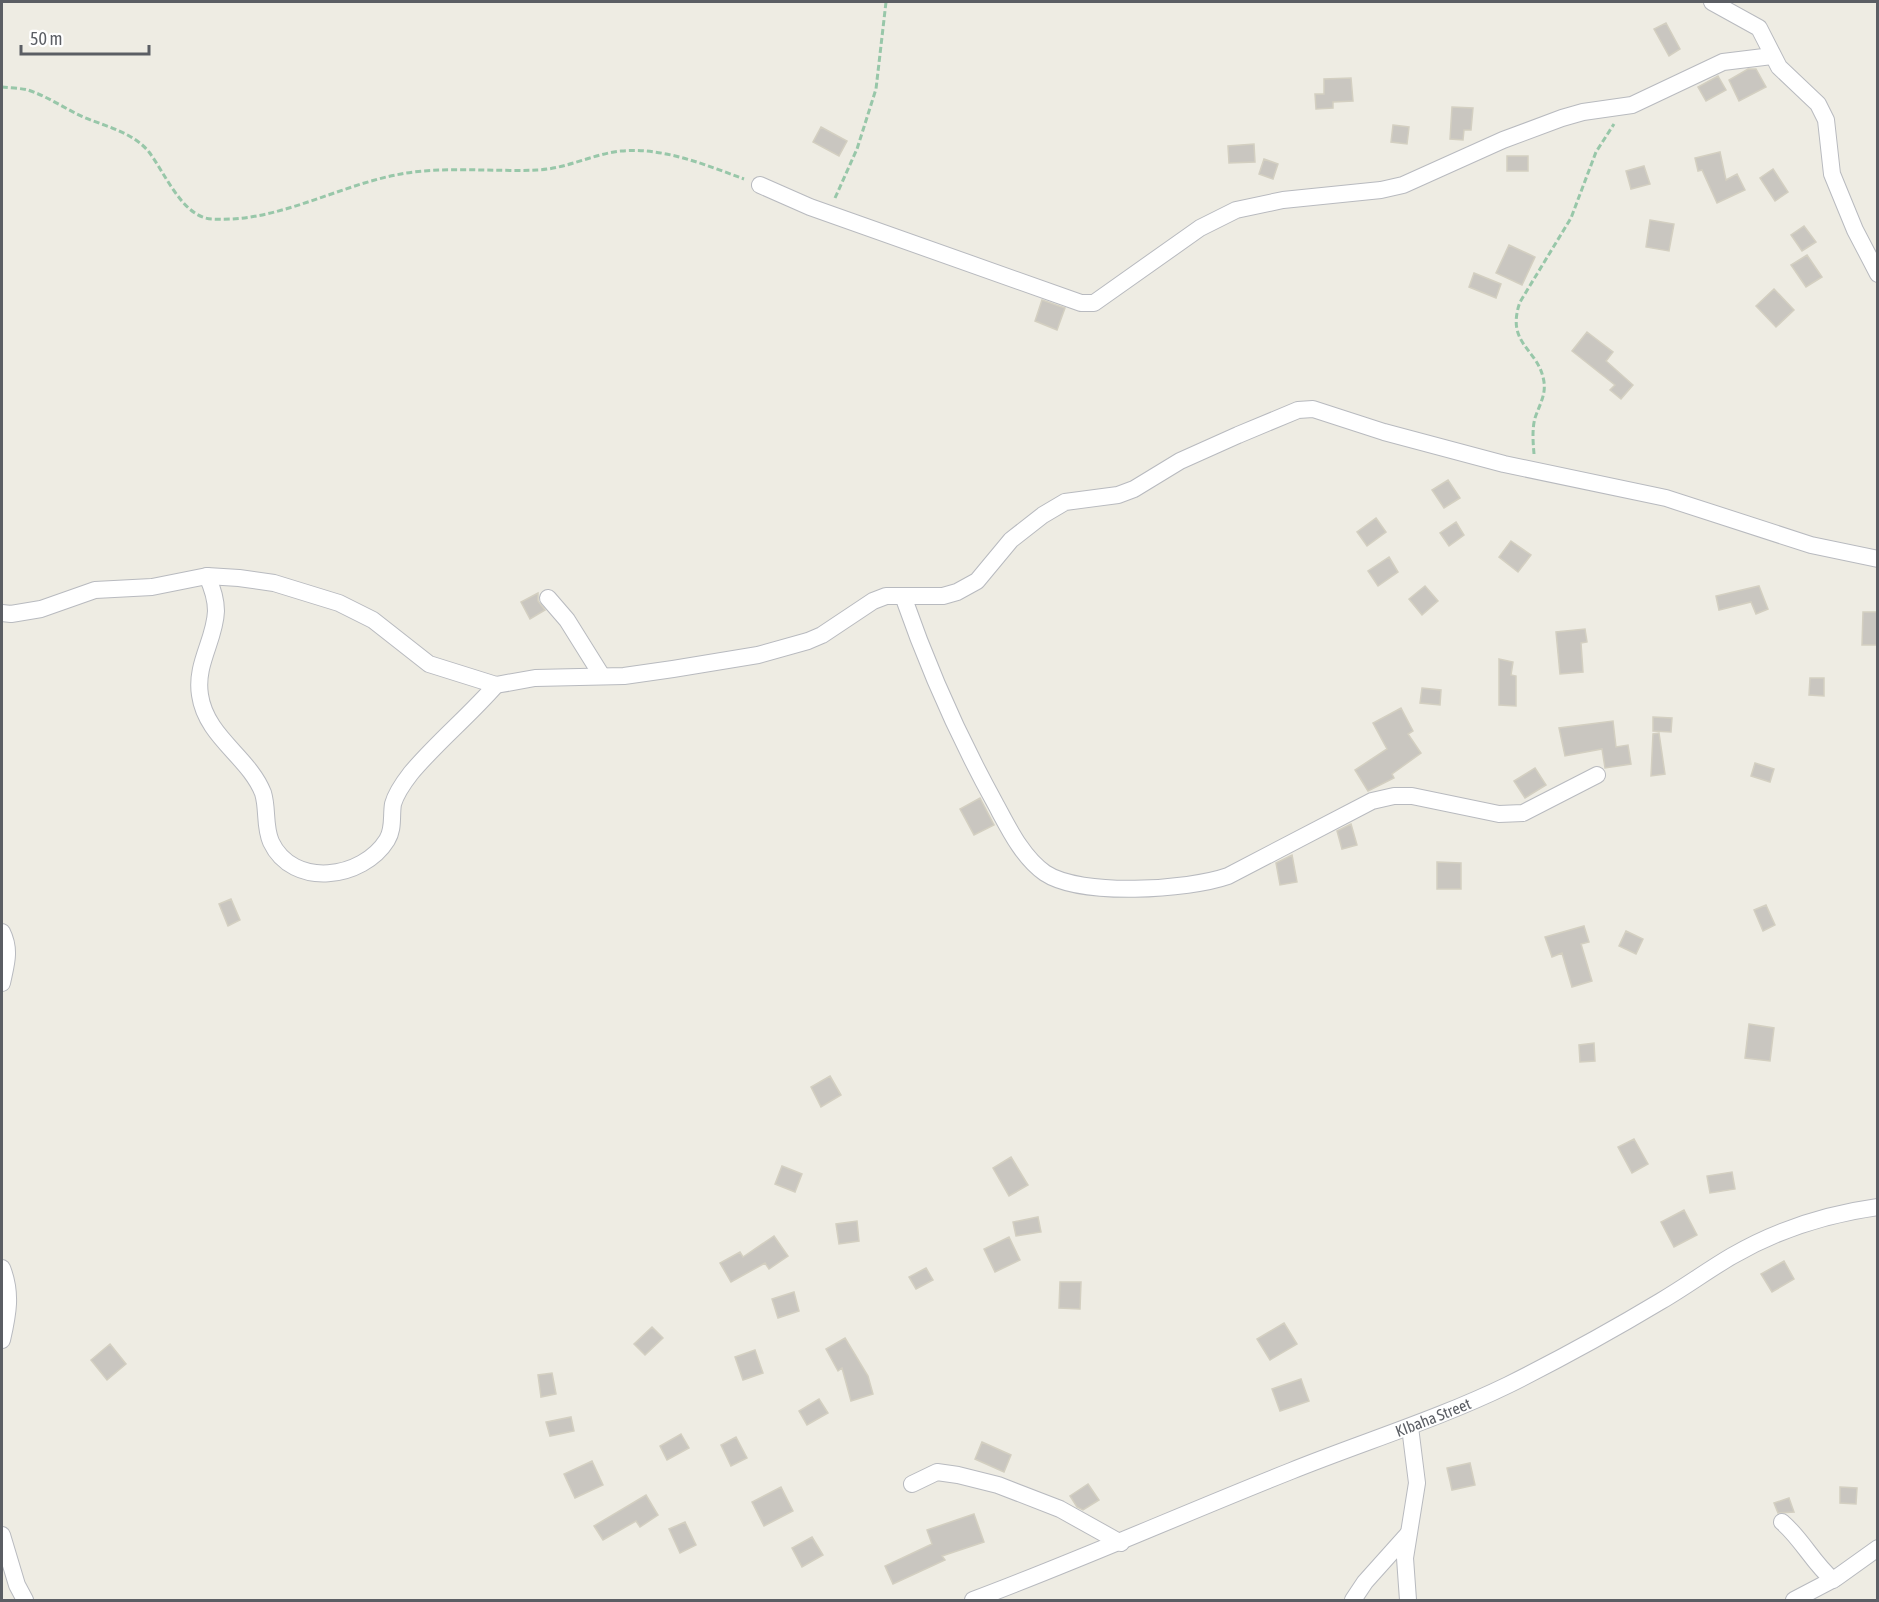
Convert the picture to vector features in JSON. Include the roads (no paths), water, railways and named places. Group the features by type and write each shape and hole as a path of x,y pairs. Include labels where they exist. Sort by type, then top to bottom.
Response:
{"street":[{"path":"1712,2 1759,28 1779,67 1813,99 1823,114 1832,174 1855,230 1878,274"},
{"path":"760,185 828,214 1081,303 1094,303 1200,228 1236,210 1282,200 1382,190 1403,185 1503,140 1562,118 1583,112 1632,105 1706,68 1738,59 1772,56"},
{"path":"2,613 11,614 41,609 95,590 152,587 207,576 274,583 339,603 373,620 429,664 496,685 536,678 624,676 673,669 787,647 822,635 873,601 886,596 943,596 957,592 976,582 1011,540 1043,515 1065,502 1118,495 1134,489 1180,461 1298,410 1313,409 1384,432 1534,469 1666,498 1811,545 1878,559"},
{"path":"207,576 216,609 199,675 200,696 208,720 262,791 272,843 292,865 326,874 341,873 378,853 389,837 393,804 398,791 411,773 470,715 496,685"},
{"path":"903,596 951,722 1007,826 1035,864 1046,874 1064,881 1090,886 1154,889 1210,883 1228,876 1372,801 1394,796 1412,796 1499,814 1523,813 1597,775"},
{"path":"548,598 567,620 602,676"},
{"path":"2,932 8,945 8,955 2,983"},
{"name":"KIbaha Street","path":"973,1600 1121,1543 1281,1475 1410,1427 1508,1385 1662,1301 1732,1256 1770,1238 1829,1216 1878,1207"},
{"path":"2,1268 8,1284 9,1298 2,1340"},
{"path":"1408,1600 1405,1558 1417,1483 1410,1427"},
{"path":"912,1484 937,1472 958,1474 998,1485 1060,1509 1121,1543"},
{"path":"1782,1522 1805,1545 1820,1569 1833,1580"},
{"path":"1353,1600 1365,1582 1408,1534"},
{"path":"2,1535 17,1585 25,1600"},
{"path":"1794,1600 1833,1580 1878,1548"}]}
